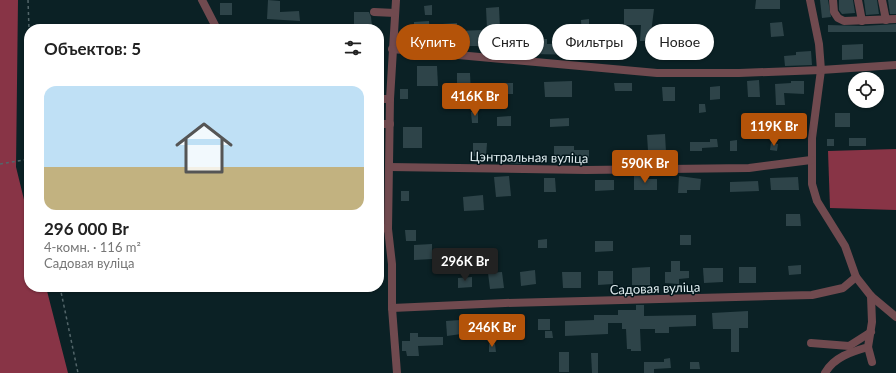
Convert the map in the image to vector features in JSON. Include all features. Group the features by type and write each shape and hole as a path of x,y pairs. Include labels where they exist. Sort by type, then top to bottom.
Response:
{"street":[{"path":"202,0 214,24"},
{"path":"396,0 390,99 388,228 392,264 392,308 397,373"},
{"path":"810,0 819,44 821,70 812,138 812,184 817,201 845,246 856,277 871,296 896,316"},
{"path":"832,0 834,12 838,18 844,21 896,20"},
{"path":"858,0 862,21"},
{"path":"882,0 886,20"},
{"path":"374,12 395,13"},
{"path":"392,49 657,73 739,73 896,65"},
{"path":"384,99 390,99"},
{"path":"384,124 390,124"},
{"name":"Цэнтральная вуліца","path":"389,167 586,170 749,168 811,160"},
{"path":"384,228 388,228"},
{"name":"Садовая вуліца","path":"392,308 505,303 812,295 842,288 856,277"},
{"path":"871,296 871,332 868,347 872,362"},
{"path":"811,343 849,346 871,332"},
{"path":"825,373 829,366 841,357 868,347"}],"path":[{"path":"28,0 29,24"},
{"path":"0,164 24,160"},
{"path":"61,292 78,373"}],"shaded area":[{"path":"0,0 18,0 16,167 24,200 24,292 47,292 68,373 0,373"},
{"path":"896,149 896,210 830,208 828,151"}],"building":[{"path":"268,0 280,1 280,12 299,11 300,21 267,19"},
{"path":"756,0 780,0 780,9 755,9"},
{"path":"820,0 828,0 831,17 822,18"},
{"path":"839,0 853,0 855,13 842,14 839,10"},
{"path":"864,0 877,0 879,14 866,15"},
{"path":"888,0 896,0 896,14 890,14"},
{"path":"220,3 232,3 232,15 220,15"},
{"path":"432,5 432,15 425,15 424,6"},
{"path":"499,7 500,24 487,24 486,8"},
{"path":"624,9 654,9 652,24 645,24 645,41 640,41 641,25 624,24"},
{"path":"354,12 369,12 372,24 354,24"},
{"path":"589,19 589,24 581,24 581,20"},
{"path":"429,21 429,24 414,24 414,22"},
{"path":"782,22 784,36 771,37 770,23"},
{"path":"896,24 896,32 828,32 828,25 863,26"},
{"path":"470,30 478,30 478,46 470,46"},
{"path":"544,39 547,39 547,44 552,44 552,54 544,54"},
{"path":"863,44 863,59 842,60 842,45"},
{"path":"811,51 812,65 785,66 784,56 796,55 796,52"},
{"path":"417,66 437,66 438,86 417,86"},
{"path":"457,73 470,73 471,95 457,95"},
{"path":"759,80 760,97 748,97 747,81"},
{"path":"572,81 572,97 545,97 544,82"},
{"path":"791,81 804,81 804,94 784,93 785,105 776,105 775,84 791,83"},
{"path":"498,83 513,83 513,94 498,94"},
{"path":"614,83 632,83 632,91 615,91"},
{"path":"720,86 720,99 710,100 710,87"},
{"path":"662,87 675,87 675,101 663,101"},
{"path":"400,89 408,89 408,99 400,99"},
{"path":"699,104 705,104 706,112 699,113"},
{"path":"471,112 478,112 478,123 472,123"},
{"path":"835,113 850,113 850,127 835,127"},
{"path":"511,116 511,126 497,126 497,117"},
{"path":"569,118 569,126 550,127 550,119"},
{"path":"403,127 422,127 422,148 403,148"},
{"path":"665,134 666,152 669,152 670,163 630,164 630,151 648,151 647,135"},
{"path":"849,138 866,138 866,146 849,146"},
{"path":"710,139 717,139 718,147 702,148 702,151 690,151 690,142 710,142"},
{"path":"827,139 834,139 834,146 827,146"},
{"path":"737,140 737,151 730,151 730,141"},
{"path":"473,143 487,143 486,157 473,156"},
{"path":"771,143 778,144 777,151 770,150"},
{"path":"554,146 574,146 574,150 589,150 589,164 583,164 582,158 554,159"},
{"path":"510,154 523,157 521,164 508,163"},
{"path":"634,175 643,175 643,179 657,179 657,190 634,190"},
{"path":"509,176 511,196 496,197 494,177"},
{"path":"679,176 701,179 700,190 687,190 687,193 678,193"},
{"path":"798,177 799,190 771,190 770,178"},
{"path":"544,178 555,178 556,192 544,192"},
{"path":"595,180 614,180 614,190 595,191"},
{"path":"758,181 759,191 730,192 730,182"},
{"path":"401,191 409,191 409,201 401,201"},
{"path":"483,195 484,210 464,211 463,197"},
{"path":"786,214 800,214 801,226 786,226"},
{"path":"405,230 416,230 416,241 406,241"},
{"path":"680,235 691,235 691,245 680,245"},
{"path":"547,239 547,248 538,248 538,240"},
{"path":"595,241 613,241 613,251 595,252"},
{"path":"432,244 432,259 414,260 414,245"},
{"path":"671,261 680,261 680,271 689,271 689,278 679,279 679,284 665,283 665,272 671,272"},
{"path":"801,265 801,274 789,275 788,266"},
{"path":"650,267 650,285 632,285 632,268"},
{"path":"739,267 756,267 756,283 739,283"},
{"path":"703,268 723,268 723,282 704,283"},
{"path":"535,270 536,284 521,286 520,272"},
{"path":"598,271 613,271 613,284 598,285"},
{"path":"502,272 504,288 490,289 488,273"},
{"path":"562,272 581,272 581,288 563,288"},
{"path":"472,277 472,287 458,288 458,278"},
{"path":"636,305 644,305 644,316 696,315 696,326 669,327 669,333 655,333 655,329 640,329 641,351 631,351 631,349 627,349 626,329 622,329 622,323 608,323 608,334 565,336 565,321 594,320 594,315 618,315 618,310 636,310"},
{"path":"748,311 748,328 739,328 739,352 731,352 731,329 713,329 712,313"},
{"path":"489,317 490,328 476,328 476,318"},
{"path":"538,319 550,319 550,330 538,330"},
{"path":"460,320 461,334 447,336 446,321"},
{"path":"507,320 524,320 524,334 507,334"},
{"path":"545,331 552,331 553,338 545,338"},
{"path":"410,333 418,333 418,337 443,337 443,345 418,346 419,356 407,356 406,351 402,351 402,341 410,341"},
{"path":"489,344 495,344 496,352 489,352"},
{"path":"559,352 569,352 569,372 559,372"},
{"path":"591,353 598,353 598,373 592,373"},
{"path":"670,358 671,368 654,369 654,373 644,373 644,362 664,362 664,359"},
{"path":"690,362 699,362 700,369 690,369"}]}
